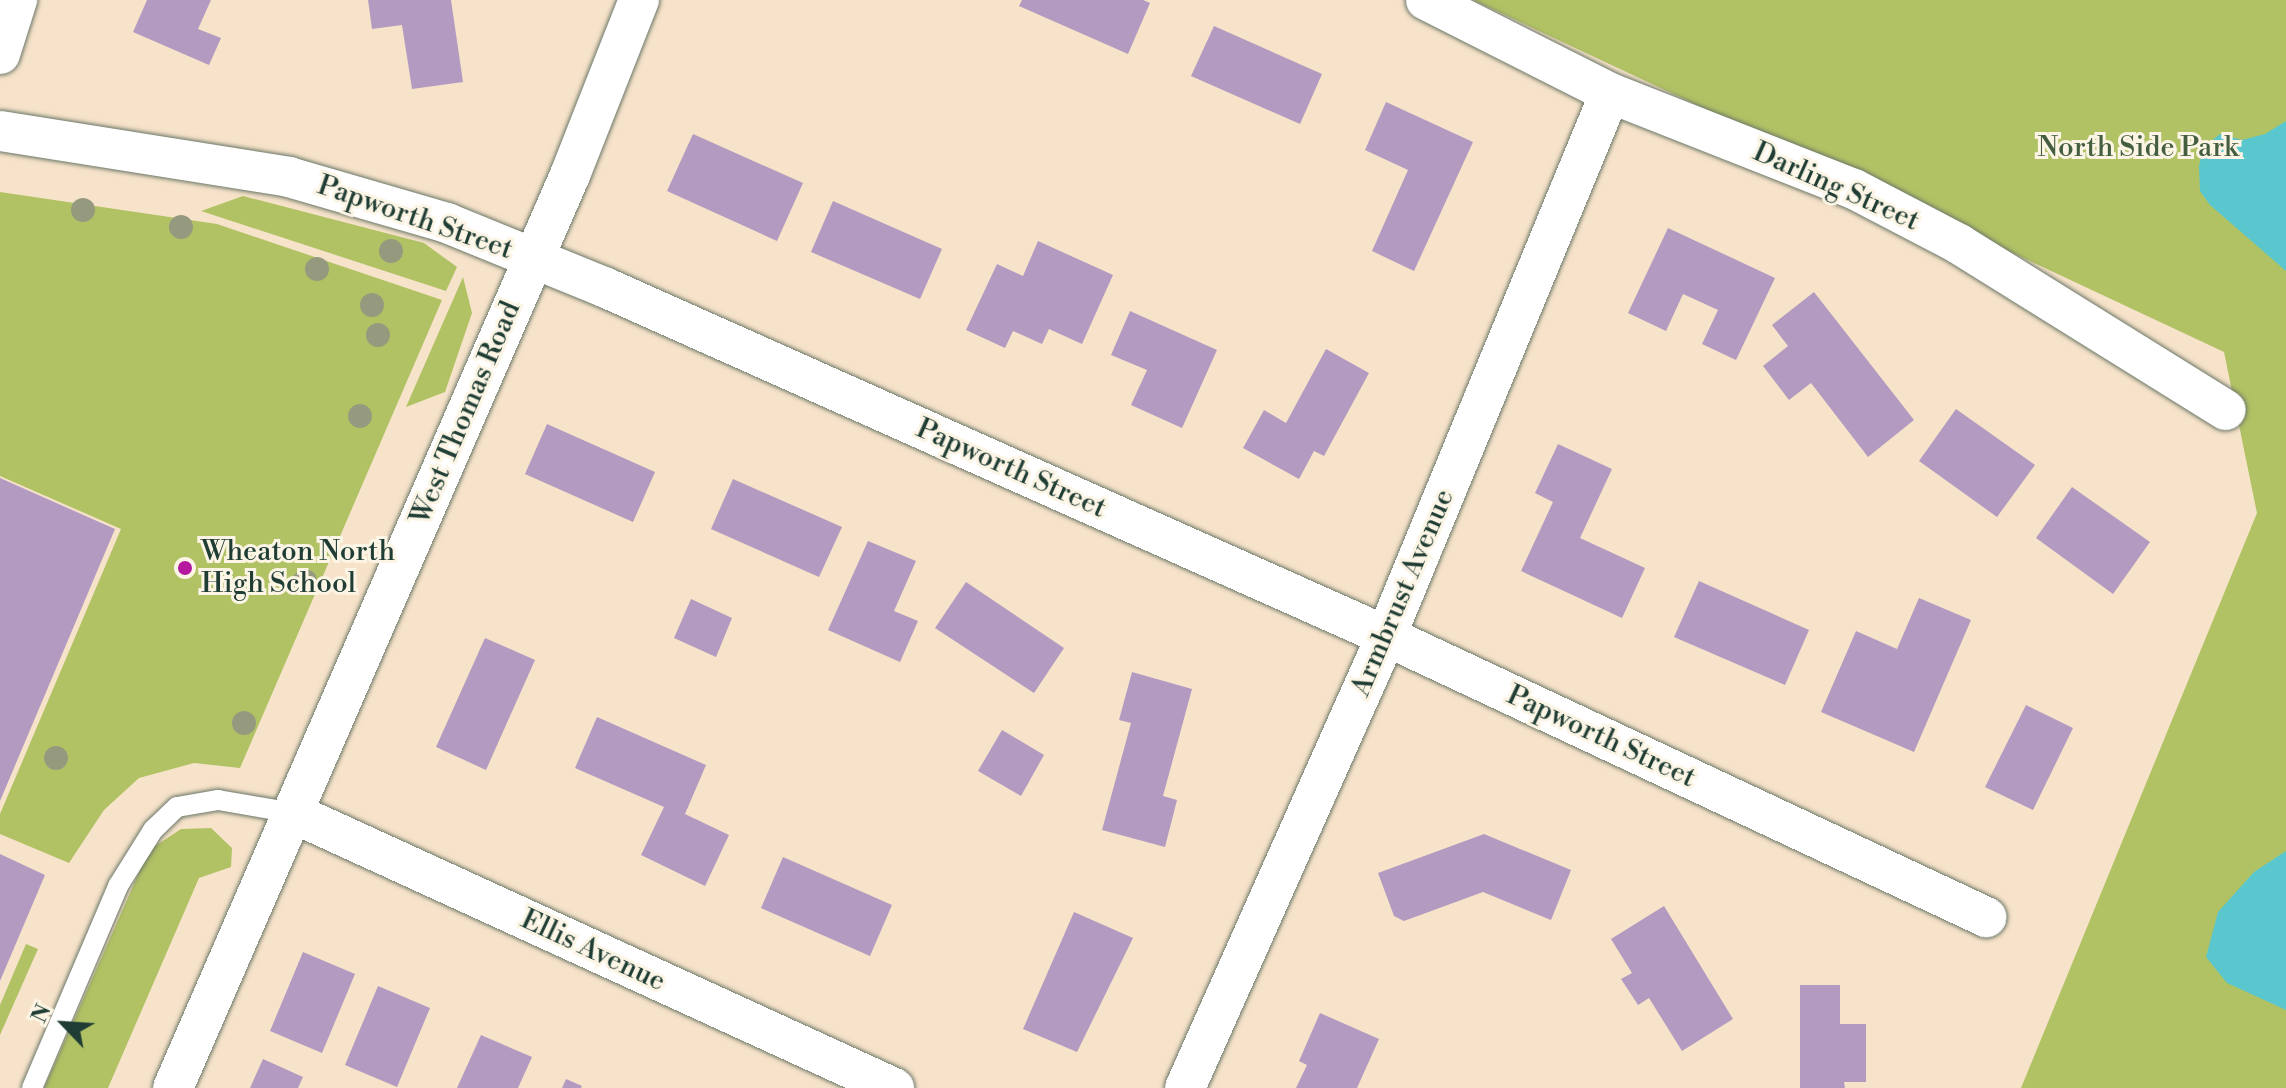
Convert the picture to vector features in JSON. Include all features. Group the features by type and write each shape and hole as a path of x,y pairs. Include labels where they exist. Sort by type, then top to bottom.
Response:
{"street":[{"path":"0,54 17,0"},
{"name":"West Thomas Road","path":"173,1088 533,259 639,0"},
{"name":"Darling Street","path":"1426,0 1610,93 1854,189 1959,244 2226,410"},
{"name":"Armbrust Avenue","path":"1185,1088 1386,636 1610,93"},
{"name":"Papworth Street","path":"0,131 289,177 386,202 533,259 1386,636 1986,917"},
{"name":"Ellis Avenue","path":"293,813 894,1088"}],"lane":[{"path":"32,1088 118,886 153,830 177,807 218,800 293,813"}],"green space":[{"name":"North Side Park","path":"1473,0 2286,0 2286,1088 2021,1088 2257,513 2224,352"},
{"name":"Wheaton North High School","path":"0,192 217,224 442,300 240,768 194,763 139,778 104,810 69,863 0,834 0,814 121,529 0,476"},
{"path":"243,196 424,243 457,267 446,291 201,211"},
{"path":"463,277 472,313 445,392 406,407"},
{"path":"211,828 232,848 231,867 199,878 108,1088 44,1088 149,850 181,829"},
{"path":"26,944 38,949 0,1035 0,1005"}],"water":[{"path":"2286,121 2286,271 2210,205 2200,191 2199,166 2203,148 2220,134 2242,140 2265,134"},
{"path":"2286,851 2286,1010 2227,983 2206,957 2218,912 2254,872"}],"building":[{"path":"147,0 211,0 198,29 221,38 209,65 133,32"},
{"path":"368,0 451,0 463,82 412,89 402,25 372,29"},
{"path":"1022,0 1143,0 1150,3 1128,54 1019,6"},
{"path":"1214,26 1322,74 1300,124 1191,76"},
{"path":"1386,102 1473,142 1414,271 1372,251 1408,170 1365,150"},
{"path":"693,134 803,183 777,241 667,191"},
{"path":"833,201 942,249 920,299 811,252"},
{"path":"1668,228 1775,278 1736,360 1702,344 1718,310 1683,294 1666,331 1628,313"},
{"path":"1038,241 1113,275 1082,344 1049,329 1042,344 1013,331 1005,348 966,330 997,264 1023,276"},
{"path":"1814,292 1914,420 1868,457 1811,383 1789,400 1763,366 1788,346 1772,325"},
{"path":"1130,311 1217,350 1182,428 1131,405 1147,370 1111,355"},
{"path":"1326,349 1369,373 1324,456 1314,451 1299,479 1243,448 1264,410 1286,423"},
{"path":"1956,409 2035,465 1997,517 1919,461"},
{"path":"547,424 655,472 633,522 525,474"},
{"path":"1558,444 1612,469 1580,538 1645,568 1622,618 1521,571 1553,502 1535,493"},
{"path":"0,478 115,529 0,801"},
{"path":"733,479 842,527 819,577 711,529"},
{"path":"2072,487 2150,542 2113,594 2036,538"},
{"path":"868,541 916,561 894,611 918,621 900,662 828,630"},
{"path":"1699,581 1809,630 1785,685 1674,637"},
{"path":"966,582 1064,648 1034,693 935,628"},
{"path":"1919,598 1971,620 1914,752 1821,712 1856,631 1897,649"},
{"path":"691,599 732,618 716,657 674,638"},
{"path":"485,638 535,660 486,770 436,747"},
{"path":"1132,672 1192,689 1163,796 1177,800 1165,847 1102,830 1131,723 1119,720"},
{"path":"2026,705 2073,728 2033,810 1985,787"},
{"path":"597,717 706,765 685,814 729,835 705,886 641,855 664,807 575,768"},
{"path":"1002,730 1044,755 1021,796 978,771"},
{"path":"1484,834 1571,870 1551,920 1483,892 1404,921 1394,916 1378,873"},
{"path":"0,854 45,875 0,981"},
{"path":"783,857 892,905 870,956 761,908"},
{"path":"1664,906 1733,1019 1682,1051 1649,998 1638,1005 1621,979 1632,973 1611,939"},
{"path":"1074,912 1133,938 1077,1052 1023,1029"},
{"path":"303,952 355,974 322,1053 270,1031"},
{"path":"1800,985 1840,985 1840,1024 1866,1024 1866,1082 1844,1082 1845,1088 1800,1088"},
{"path":"378,986 430,1008 397,1087 345,1065"},
{"path":"1320,1013 1379,1039 1357,1088 1296,1088 1307,1065 1299,1061"},
{"path":"481,1035 532,1057 518,1088 457,1088"},
{"path":"263,1059 303,1077 298,1088 250,1088"},
{"path":"566,1079 582,1086 581,1088 562,1088"}],"place":[{"name":"Wheaton North High School","path":"185,568"}]}
